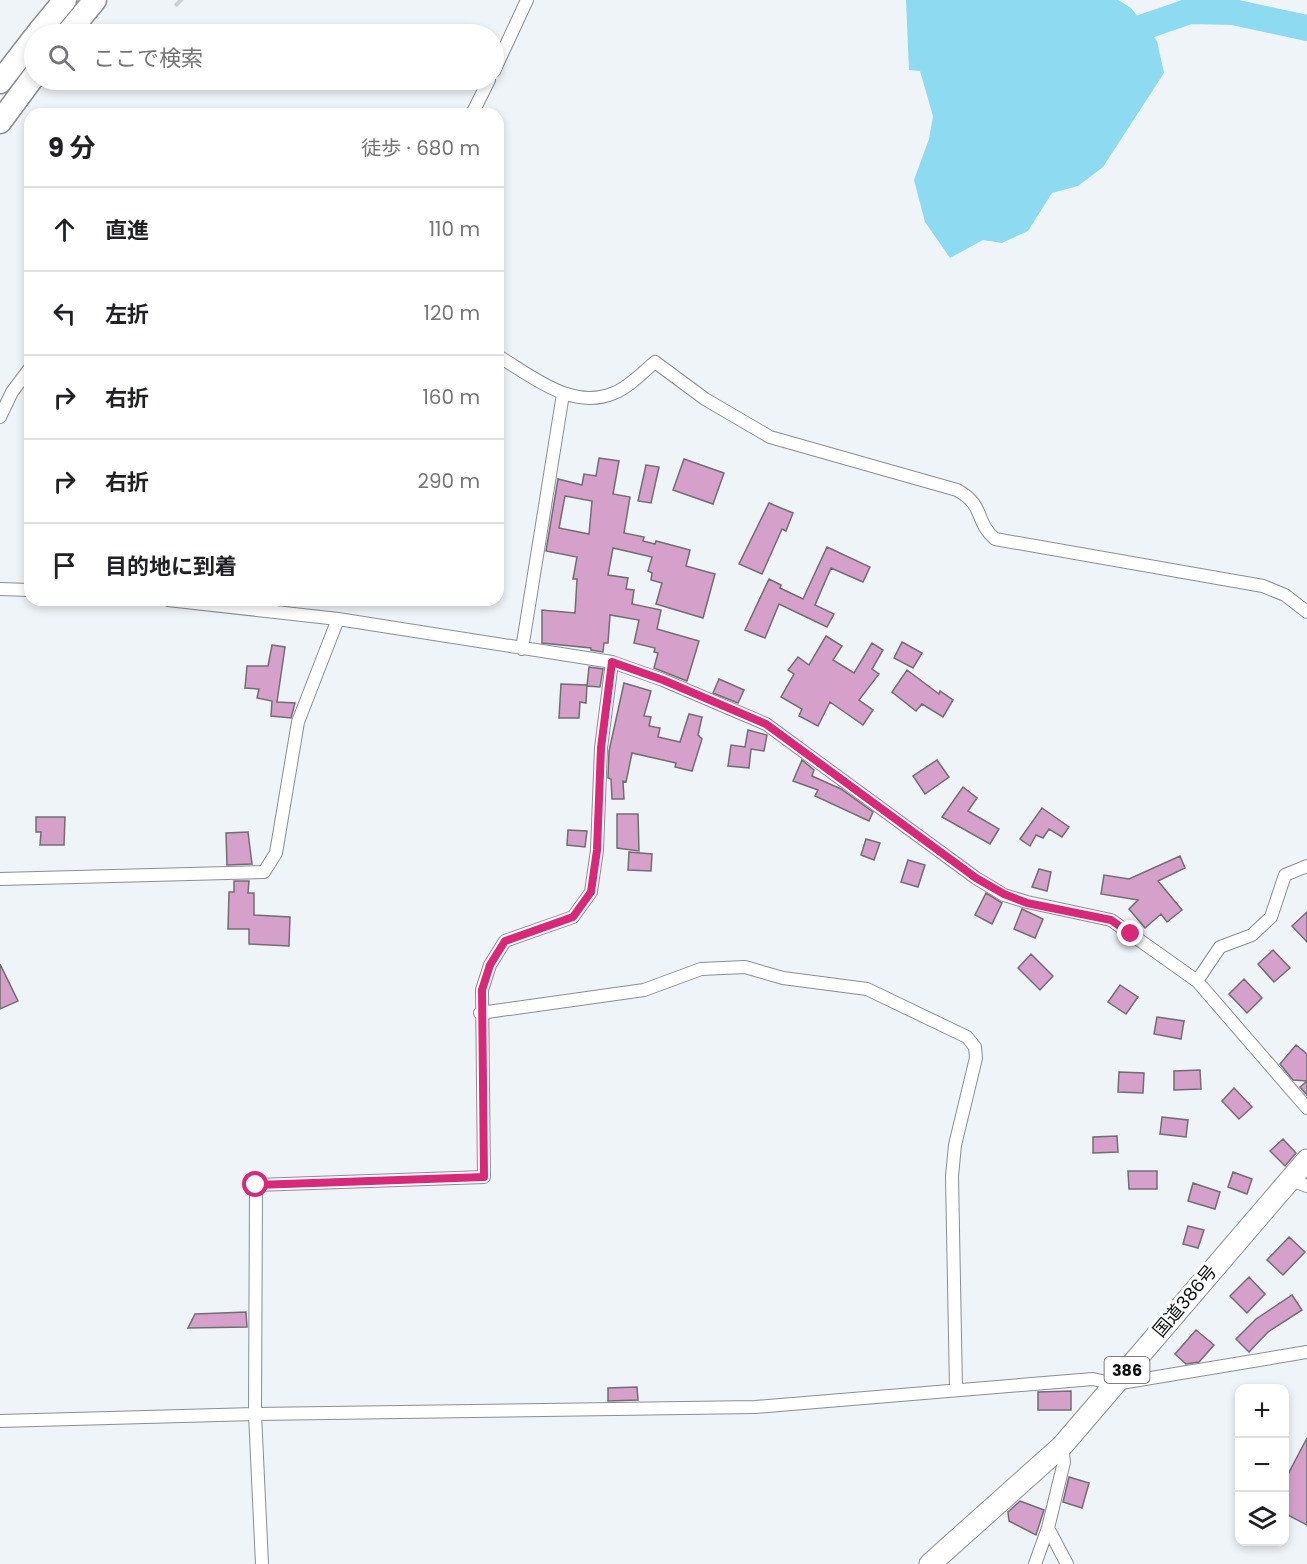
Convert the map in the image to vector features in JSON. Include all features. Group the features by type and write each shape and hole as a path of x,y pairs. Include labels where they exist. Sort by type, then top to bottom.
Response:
{"highway":[{"path":"46,24 65,0"},
{"path":"75,24 95,0"},
{"path":"0,82 24,51"},
{"path":"0,122 24,90"},
{"name":"国道386号","path":"930,1564 1062,1446 1115,1384 1298,1183 1307,1160"}],"street":[{"path":"504,49 526,0"},
{"path":"475,108 484,90"},
{"path":"504,360 563,394 584,398 613,394 655,362 705,399 770,437 957,490 972,498 985,530 995,539 1263,586 1286,595 1307,612"},
{"path":"0,417 12,392 24,376"},
{"path":"522,649 563,394"},
{"path":"0,588 24,590"},
{"path":"222,606 338,619 612,662 663,680 766,724 976,878 1004,894 1027,903 1111,920 1197,981 1307,1108"},
{"path":"0,879 264,872 276,853 298,722 338,619"},
{"path":"262,1564 255,1414 256,1185 484,1177 480,1013 482,990 490,965 505,941 573,917 591,892 597,850 601,748 612,662"},
{"path":"1197,981 1220,947 1252,935 1271,917 1285,875 1307,866"},
{"path":"480,1013 644,990 701,969 745,967 783,978 867,989 967,1038 975,1047 976,1058 955,1144 952,1176 956,1389"},
{"path":"0,1421 255,1414 755,1407 1093,1379 1115,1384 1307,1352"},
{"path":"1035,1564 1048,1528 1064,1462 1062,1446"},
{"path":"1048,1528 1067,1564"}],"water":[{"path":"906,0 1118,0 1131,8 1157,41 1164,73 1103,167 1078,186 1052,193 1028,231 1002,243 983,240 950,258 925,222 914,180 929,139 933,116 920,71 909,70"}],"building":[{"path":"599,458 619,461 613,494 630,497 624,533 644,537 643,541 655,544 656,541 690,550 686,566 715,574 703,618 656,604 662,583 651,580 652,573 648,571 652,557 613,548 608,575 628,578 626,589 634,590 632,604 661,610 657,629 699,641 687,681 654,668 658,653 654,652 655,648 634,643 639,620 610,615 608,643 604,643 603,652 591,650 591,648 542,643 542,610 575,613 577,579 573,579 577,557 546,551 558,479 582,485 584,474 596,476","holes":["565,496 592,501 589,534 559,528"]},
{"path":"684,459 724,473 713,504 673,490"},
{"path":"646,465 659,467 651,503 638,501"},
{"path":"769,503 793,513 786,531 782,529 762,574 739,564"},
{"path":"827,547 870,567 863,582 831,568 815,605 834,614 827,627 779,604 765,638 745,630 769,579 781,585 780,588 803,599"},
{"path":"826,636 842,646 833,660 854,673 872,643 883,650 872,669 879,674 859,700 873,710 863,725 830,702 818,726 799,716 802,709 781,697 794,674 788,670 798,657 809,665"},
{"path":"902,642 922,653 913,668 894,658"},
{"path":"272,645 285,647 277,702 295,703 291,718 271,716 272,701 257,698 259,689 245,688 247,666 268,666"},
{"path":"589,667 603,669 600,687 587,686"},
{"path":"907,670 939,694 940,691 953,700 943,717 922,704 916,711 892,692"},
{"path":"719,679 744,690 738,703 713,693"},
{"path":"624,683 651,691 644,716 651,717 649,726 660,728 658,737 680,742 689,714 702,717 698,735 702,739 692,771 675,767 676,763 632,753 626,782 623,781 624,799 612,799 611,779 608,778 609,751"},
{"path":"561,684 587,685 586,703 580,702 579,718 559,718"},
{"path":"748,730 767,735 764,751 751,749 749,768 728,766 731,745 745,747"},
{"path":"802,760 814,770 812,776 841,789 873,812 869,821 815,796 818,790 793,781"},
{"path":"937,760 949,777 925,794 913,776"},
{"path":"963,787 977,798 968,811 999,829 990,844 942,817"},
{"path":"1042,808 1069,827 1062,837 1049,829 1043,838 1036,835 1030,846 1020,839"},
{"path":"617,814 638,814 639,851 617,848"},
{"path":"36,817 65,817 64,845 40,845 41,832 36,832"},
{"path":"568,830 587,831 585,847 567,845"},
{"path":"248,832 252,864 227,865 226,833"},
{"path":"866,839 880,843 874,860 861,855"},
{"path":"629,852 652,854 651,871 628,870"},
{"path":"1180,856 1185,868 1158,881 1182,910 1167,922 1161,914 1145,928 1129,909 1138,900 1101,894 1104,875 1129,879"},
{"path":"908,860 925,865 918,887 901,882"},
{"path":"1039,869 1051,872 1047,891 1032,887"},
{"path":"234,881 249,881 248,893 254,893 254,915 290,917 289,946 249,944 249,929 228,929 229,892 234,892"},
{"path":"986,893 1002,903 992,924 975,915"},
{"path":"1022,909 1043,919 1035,938 1014,929"},
{"path":"1307,912 1307,942 1292,926"},
{"path":"1273,950 1290,968 1274,982 1258,964"},
{"path":"1031,954 1053,976 1040,990 1018,968"},
{"path":"0,964 18,1001 0,1009"},
{"path":"1244,979 1262,998 1247,1013 1229,994"},
{"path":"1120,985 1138,997 1126,1014 1108,1002"},
{"path":"1157,1017 1184,1021 1181,1039 1154,1034"},
{"path":"1296,1045 1307,1054 1307,1081 1293,1080 1280,1064"},
{"path":"1200,1070 1201,1089 1174,1090 1174,1071"},
{"path":"1119,1072 1144,1073 1143,1093 1118,1092"},
{"path":"1307,1081 1307,1095 1300,1087"},
{"path":"1234,1088 1252,1107 1239,1119 1222,1101"},
{"path":"1162,1117 1188,1120 1186,1137 1160,1134"},
{"path":"1117,1136 1118,1152 1093,1153 1093,1137"},
{"path":"1283,1139 1296,1153 1285,1166 1270,1151"},
{"path":"1128,1171 1157,1171 1157,1189 1129,1189"},
{"path":"1233,1172 1252,1179 1247,1194 1228,1187"},
{"path":"1193,1183 1220,1192 1215,1209 1188,1201"},
{"path":"1188,1226 1204,1230 1198,1248 1183,1244"},
{"path":"1289,1237 1305,1252 1283,1275 1267,1260"},
{"path":"1249,1277 1265,1294 1247,1313 1230,1296"},
{"path":"1292,1295 1302,1310 1268,1332 1249,1352 1236,1339 1256,1319"},
{"path":"246,1312 247,1327 188,1328 195,1314"},
{"path":"1196,1330 1214,1345 1199,1362 1186,1364 1175,1354"},
{"path":"637,1387 638,1400 608,1401 608,1388"},
{"path":"1071,1391 1071,1410 1038,1410 1038,1392"},
{"path":"1307,1438 1307,1525 1289,1516 1289,1472"},
{"path":"1069,1477 1089,1483 1082,1508 1063,1502"},
{"path":"1020,1501 1044,1510 1036,1535 1009,1521 1008,1512"}],"waterway":[{"path":"1112,26 1132,31 1190,11 1233,12 1307,28"}],"tunnel":[{"path":"178,0 181,3"}],"route":[{"path":"256,1185 484,1177 480,1013 482,990 490,965 505,941 573,917 591,892 597,850 601,748 612,662 663,680 766,724 976,878 1004,894 1027,903 1090,913 1111,920 1131,934"}]}
